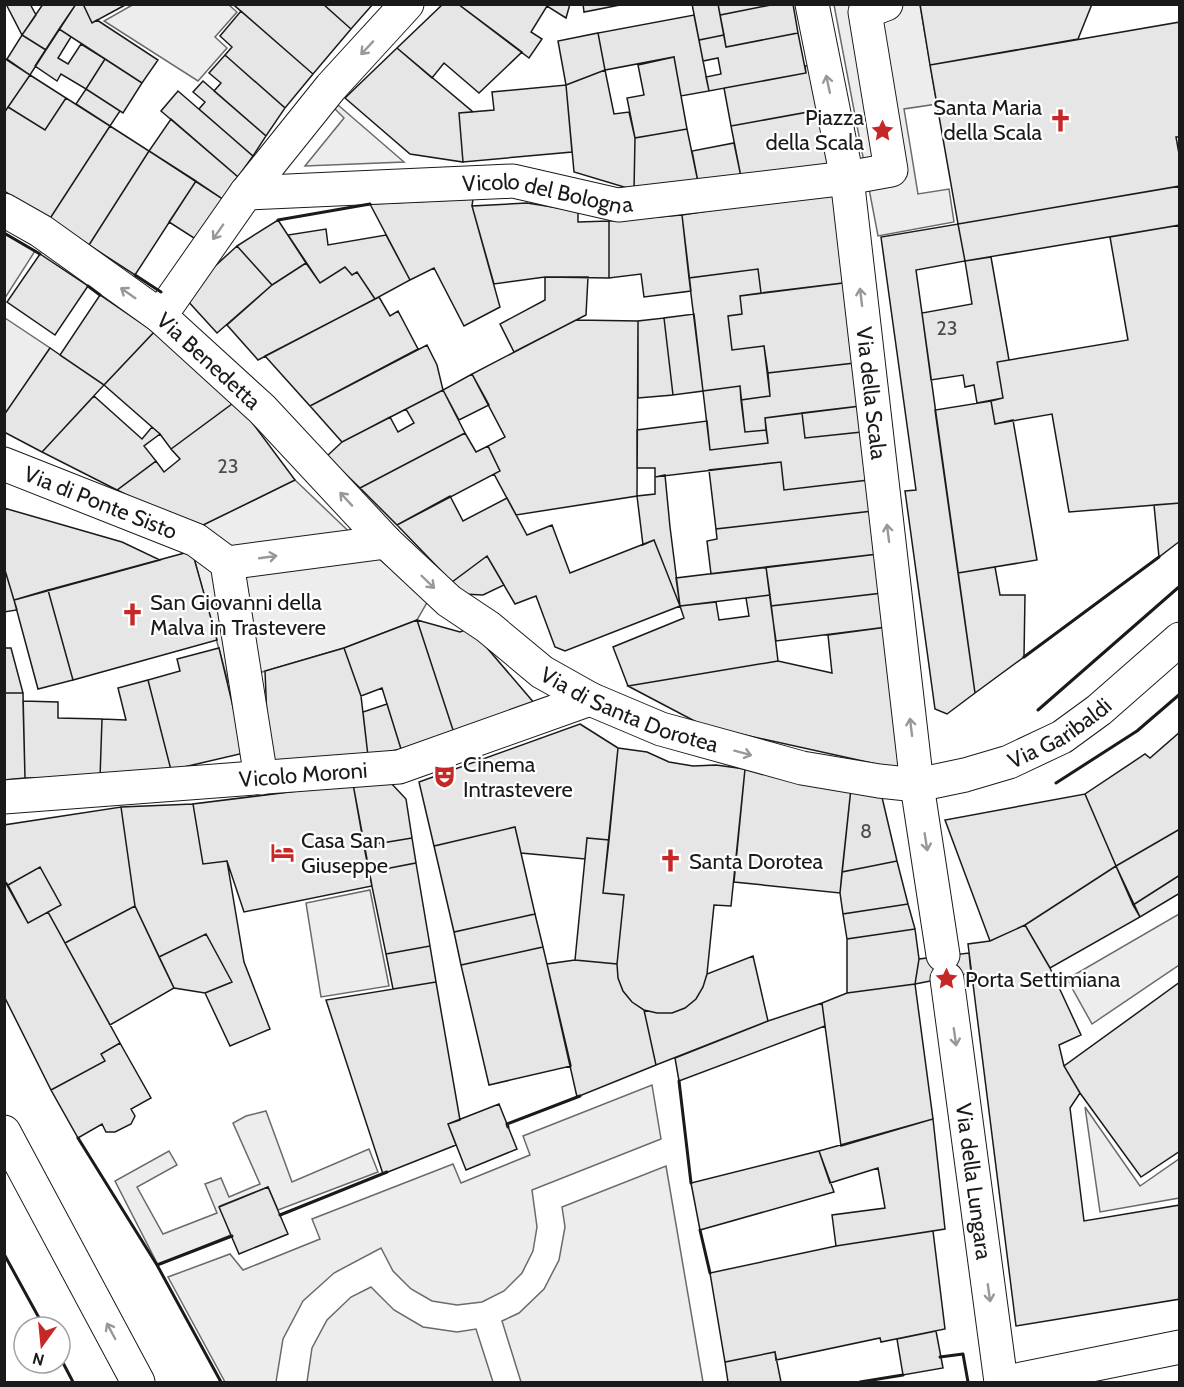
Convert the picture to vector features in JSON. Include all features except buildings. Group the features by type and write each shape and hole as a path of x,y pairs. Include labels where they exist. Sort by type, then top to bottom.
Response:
{"street":[{"path":"160,316 246,192 331,87 407,4"},
{"name":"Via della Scala","path":"812,4 847,178 917,785 945,967"},
{"path":"847,178 891,170 865,12 886,4"},
{"name":"Vicolo del Bologna","path":"246,192 513,181 618,205 847,178"},
{"name":"Via Benedetta","path":"4,210 41,231 160,316 262,409 386,542"},
{"name":"Via di Ponte Sisto","path":"4,464 196,540 227,563"},
{"path":"261,778 227,563 386,542"},
{"name":"Via di Santa Dorotea","path":"386,542 449,601 489,627 542,672 590,699 661,729 802,768 917,785"},
{"name":"Via Garibaldi","path":"917,785 965,775 1010,762 1062,737 1099,710 1179,639"},
{"name":"Vicolo Moroni","path":"4,797 399,766 590,699"},
{"name":"Via della Lungara","path":"945,967 1001,1383"},
{"path":"4,1132 138,1383"},
{"path":"1007,1383 1179,1347"}],"shaded area":[{"path":"134,4 232,5 230,6 237,12 215,37 227,48 198,81 104,21"},
{"name":"Piazza della Scala","path":"834,5 920,5 937,104 904,109 918,194 949,189 954,222 878,236"},
{"path":"338,105 404,162 305,166 344,118 335,109"},
{"path":"5,233 35,251 5,298"},
{"path":"5,318 50,348 5,415"},
{"path":"295,480 363,545 428,601 417,620 344,648 228,682 192,551 195,529"},
{"path":"370,890 389,986 321,997 306,903"},
{"path":"1179,914 1179,965 1092,1024 1067,979"},
{"path":"652,1085 661,1139 532,1190 537,1227 533,1251 522,1273 504,1291 482,1302 457,1305 432,1301 411,1289 393,1271 381,1248 334,1273 303,1301 283,1339 276,1382 225,1382 168,1277 230,1254 243,1270 320,1239 312,1219 453,1164 461,1183 530,1155 523,1136"},
{"path":"1085,1107 1140,1186 1179,1159 1179,1198 1100,1212"},
{"path":"266,1111 292,1182 369,1149 378,1172 278,1210 268,1187 220,1206 231,1235 158,1265 115,1181 169,1151 177,1165 137,1187 163,1234 217,1213 205,1184 221,1178 229,1197 260,1184 233,1123 246,1116"},
{"path":"666,1166 703,1382 521,1382 502,1321 519,1313 544,1289 559,1260 565,1227 562,1207"},
{"path":"371,1287 394,1310 423,1327 457,1332 476,1329 493,1382 307,1382 312,1348 327,1320 351,1297"}],"wall":[{"path":"278,220 370,204"},
{"path":"4,233 40,254"},
{"path":"135,275 161,292"},
{"path":"88,286 100,295"},
{"path":"1024,657 1159,557"},
{"path":"1038,710 1180,586"},
{"path":"1056,783 1137,731 1180,694"},
{"path":"679,1081 691,1183"},
{"path":"508,1127 507,1124 580,1096"},
{"path":"78,1138 157,1265 221,1382"},
{"path":"280,1215 387,1172"},
{"path":"700,1230 710,1273"},
{"path":"157,1265 232,1236"},
{"path":"4,1254 37,1315"},
{"path":"940,1357 963,1354 968,1382"},
{"path":"69,1375 73,1382"},
{"path":"860,1382 903,1375"}],"place":[{"name":"Santa Maria della Scala","path":"1060,120"},
{"name":"Piazza della Scala","path":"882,130"},
{"name":"San Giovanni della Malva in Trastevere","path":"132,615"},
{"name":"Cinema Intrastevere","path":"445,777"},
{"name":"Casa San Giuseppe","path":"283,853"},
{"name":"Santa Dorotea","path":"671,861"},
{"name":"Porta Settimiana","path":"947,979"}]}
